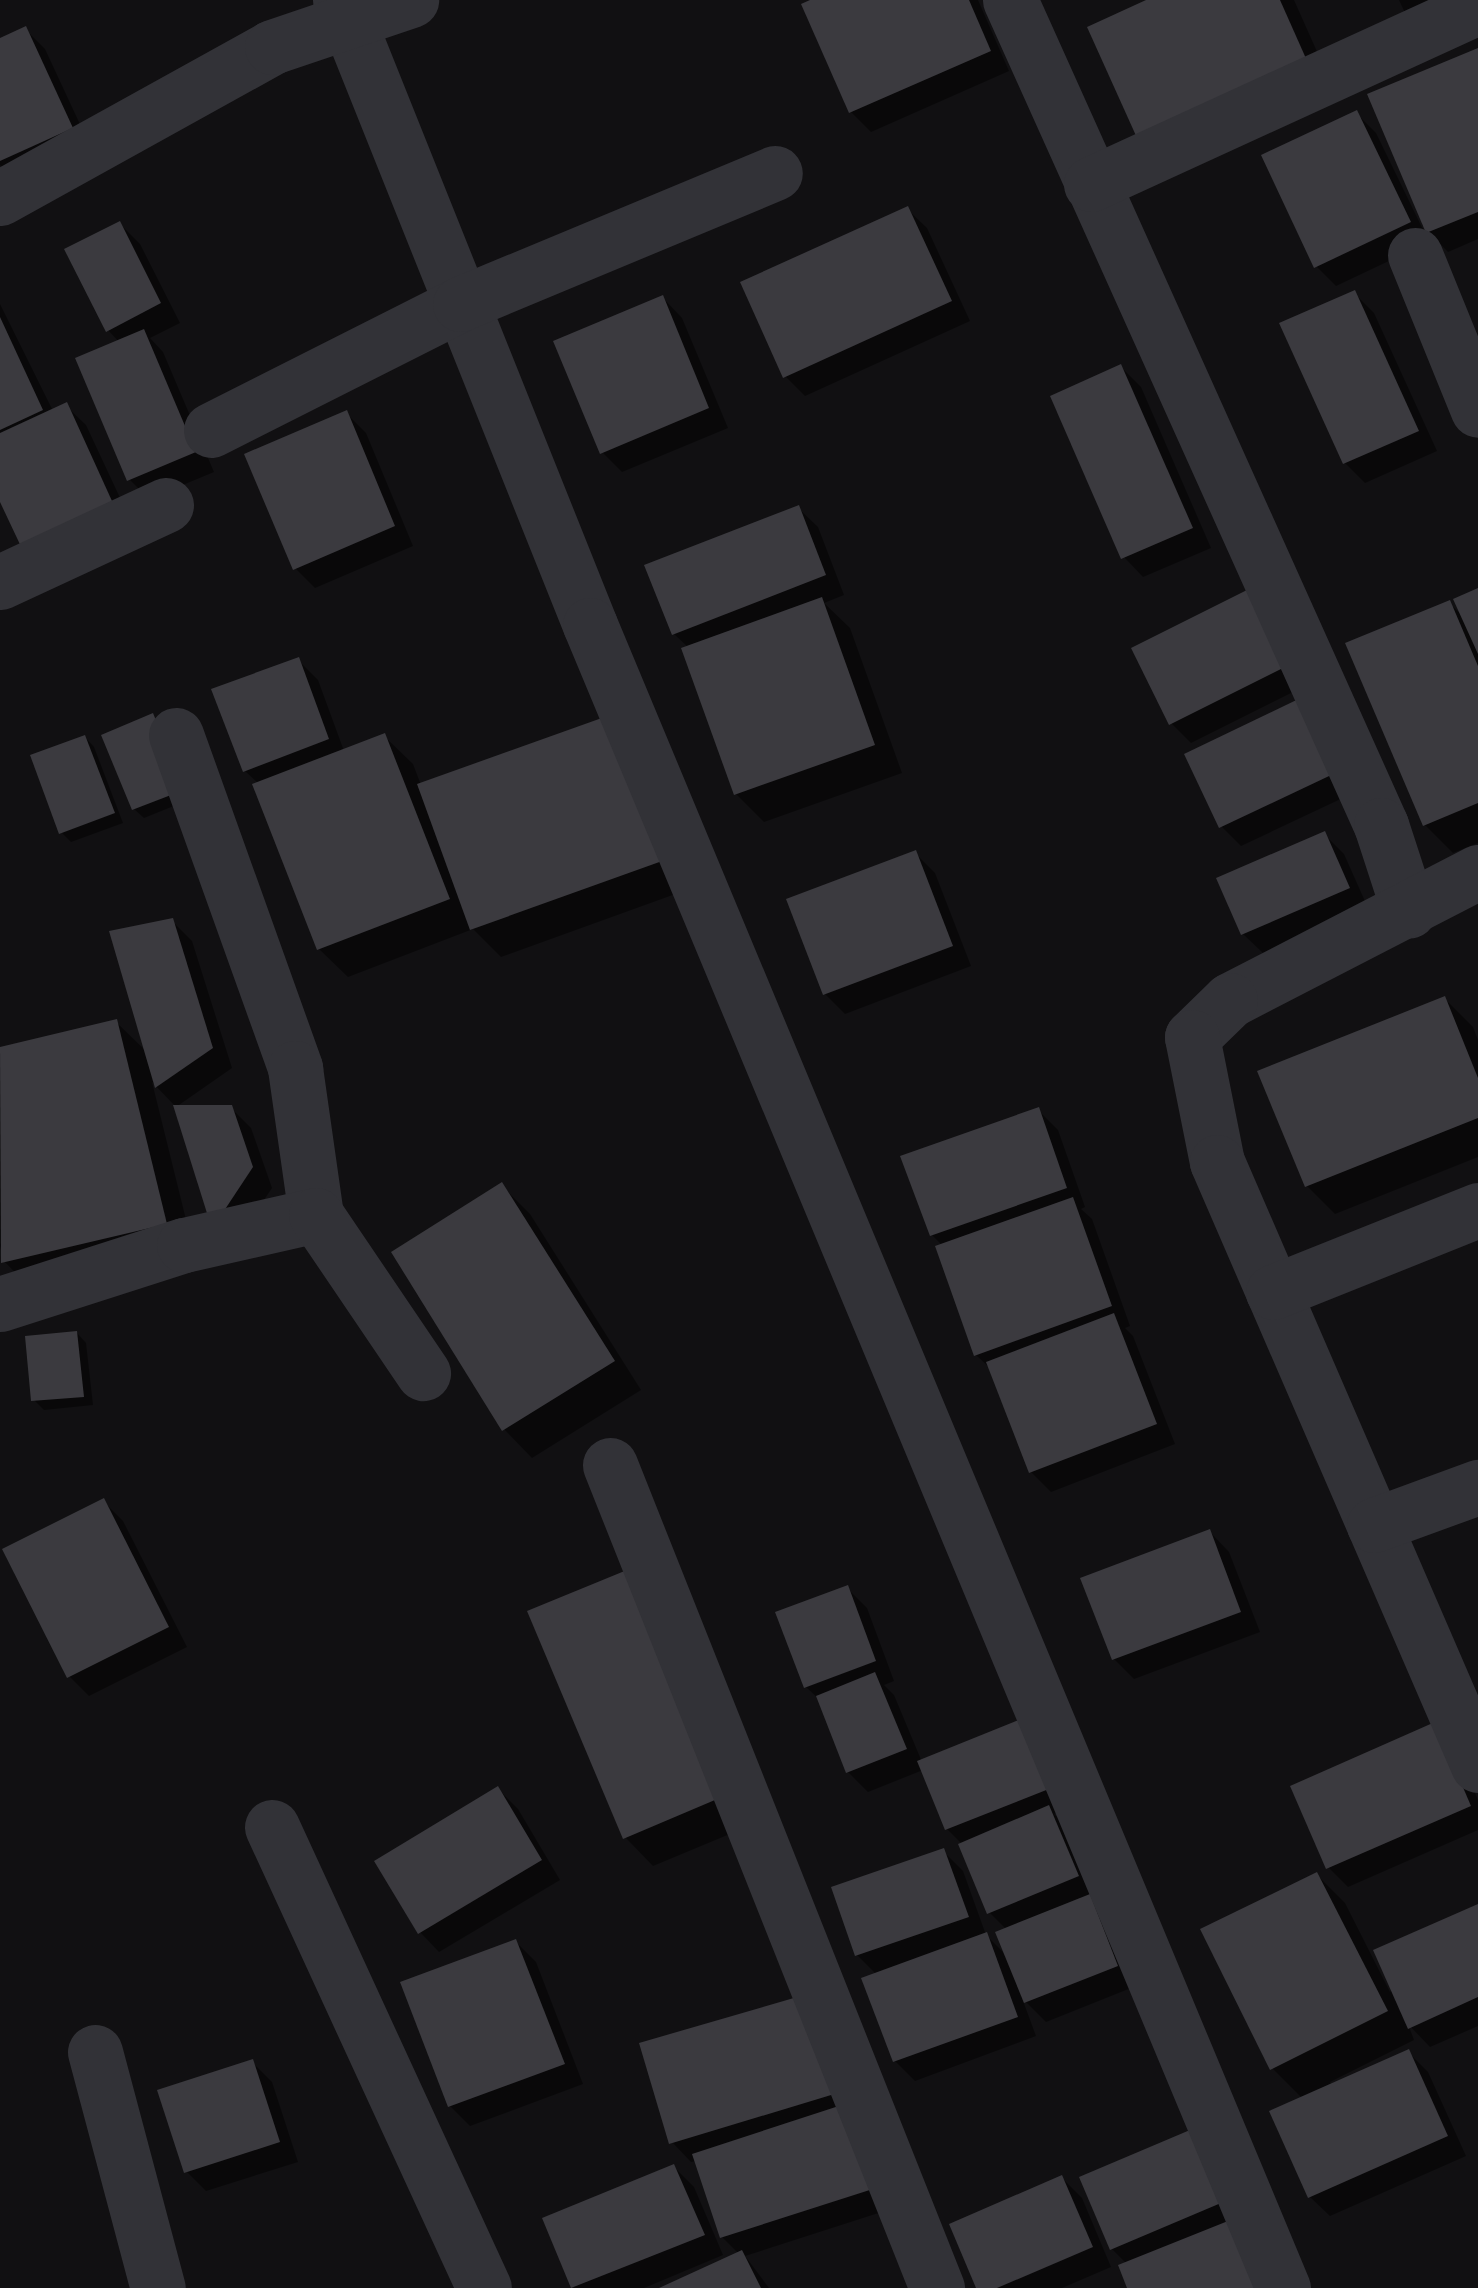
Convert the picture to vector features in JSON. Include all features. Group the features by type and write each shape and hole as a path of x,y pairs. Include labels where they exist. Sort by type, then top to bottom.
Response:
{"street":[{"path":"0,198 344,11 411,0"},
{"path":"1010,0 1380,825 1408,911"},
{"path":"344,11 460,304 1283,2288"},
{"path":"1090,184 1470,14"},
{"path":"211,430 460,304 775,173"},
{"path":"1415,255 1478,410"},
{"path":"0,582 166,505"},
{"path":"176,734 295,1068 316,1215 423,1374"},
{"path":"1478,872 1230,1000 1192,1038 1217,1162 1478,1764"},
{"path":"1273,1292 1478,1210"},
{"path":"0,1304 184,1244 316,1215"},
{"path":"610,1465 937,2288"},
{"path":"1374,1526 1478,1487"},
{"path":"272,1828 484,2288"},
{"path":"95,2052 158,2288"}],"building":[{"path":"810,0 969,0 991,51 849,113 801,4"},
{"path":"1146,0 1280,0 1312,72 1142,149 1087,27"},
{"path":"26,26 73,128 0,161 0,38"},
{"path":"1478,48 1478,212 1426,233 1367,94"},
{"path":"1357,110 1411,222 1314,268 1261,155"},
{"path":"908,206 952,301 783,378 740,282"},
{"path":"120,221 161,303 106,332 64,249"},
{"path":"1355,290 1419,431 1343,464 1279,323"},
{"path":"663,295 709,408 600,454 553,341"},
{"path":"0,317 43,410 0,430"},
{"path":"144,329 196,452 127,481 75,358"},
{"path":"1121,364 1193,528 1121,559 1050,396"},
{"path":"67,402 117,512 25,555 0,502 0,433"},
{"path":"347,410 395,526 293,570 244,454"},
{"path":"799,505 826,575 672,635 644,565"},
{"path":"1259,584 1297,661 1169,725 1131,648"},
{"path":"1478,588 1478,654 1453,599"},
{"path":"822,597 875,745 734,795 681,648"},
{"path":"1450,600 1478,666 1478,803 1423,826 1345,643"},
{"path":"299,657 329,739 243,772 211,689"},
{"path":"1311,693 1346,768 1219,828 1184,754"},
{"path":"153,713 184,790 132,810 101,735"},
{"path":"613,714 665,860 470,930 417,784"},
{"path":"385,733 450,899 317,950 252,784"},
{"path":"85,735 115,813 59,834 30,755"},
{"path":"1325,831 1350,888 1241,935 1216,878"},
{"path":"916,850 953,946 823,995 786,899"},
{"path":"173,918 213,1048 155,1088 109,931"},
{"path":"1445,996 1478,1078 1478,1118 1305,1187 1257,1071"},
{"path":"117,1019 167,1224 1,1263 0,1047"},
{"path":"173,1105 232,1105 253,1167 212,1229"},
{"path":"1039,1107 1067,1188 930,1236 900,1156"},
{"path":"502,1182 615,1361 502,1431 391,1252"},
{"path":"1073,1197 1112,1306 974,1356 935,1246"},
{"path":"1114,1313 1157,1424 1029,1473 986,1362"},
{"path":"77,1331 84,1397 31,1401 25,1336"},
{"path":"104,1498 169,1627 67,1678 2,1549"},
{"path":"1210,1529 1241,1612 1112,1660 1080,1578"},
{"path":"627,1570 722,1797 623,1839 527,1611"},
{"path":"848,1585 876,1661 804,1688 775,1612"},
{"path":"875,1672 907,1749 846,1773 816,1696"},
{"path":"1036,1713 1064,1783 945,1830 917,1761"},
{"path":"1435,1722 1471,1806 1326,1869 1290,1786"},
{"path":"498,1786 542,1860 418,1934 374,1861"},
{"path":"1049,1805 1079,1876 987,1914 958,1844"},
{"path":"944,1848 969,1917 855,1956 831,1887"},
{"path":"1317,1872 1388,2011 1270,2070 1200,1929"},
{"path":"1090,1894 1118,1966 1024,2003 995,1932"},
{"path":"1478,1904 1478,1997 1408,2029 1373,1950"},
{"path":"987,1932 1018,2017 893,2062 861,1978"},
{"path":"516,1939 565,2064 448,2107 400,1982"},
{"path":"811,1993 841,2092 669,2144 639,2043"},
{"path":"1409,2049 1448,2136 1308,2198 1269,2111"},
{"path":"253,2059 280,2142 184,2173 157,2090"},
{"path":"848,2103 876,2188 720,2238 692,2154"},
{"path":"1190,2130 1221,2203 1110,2250 1079,2177"},
{"path":"674,2164 705,2235 571,2288 542,2218"},
{"path":"1062,2175 1093,2247 997,2288 976,2288 949,2224"},
{"path":"1238,2217 1266,2288 1127,2288 1118,2265"},
{"path":"742,2250 761,2288 659,2288"}]}
